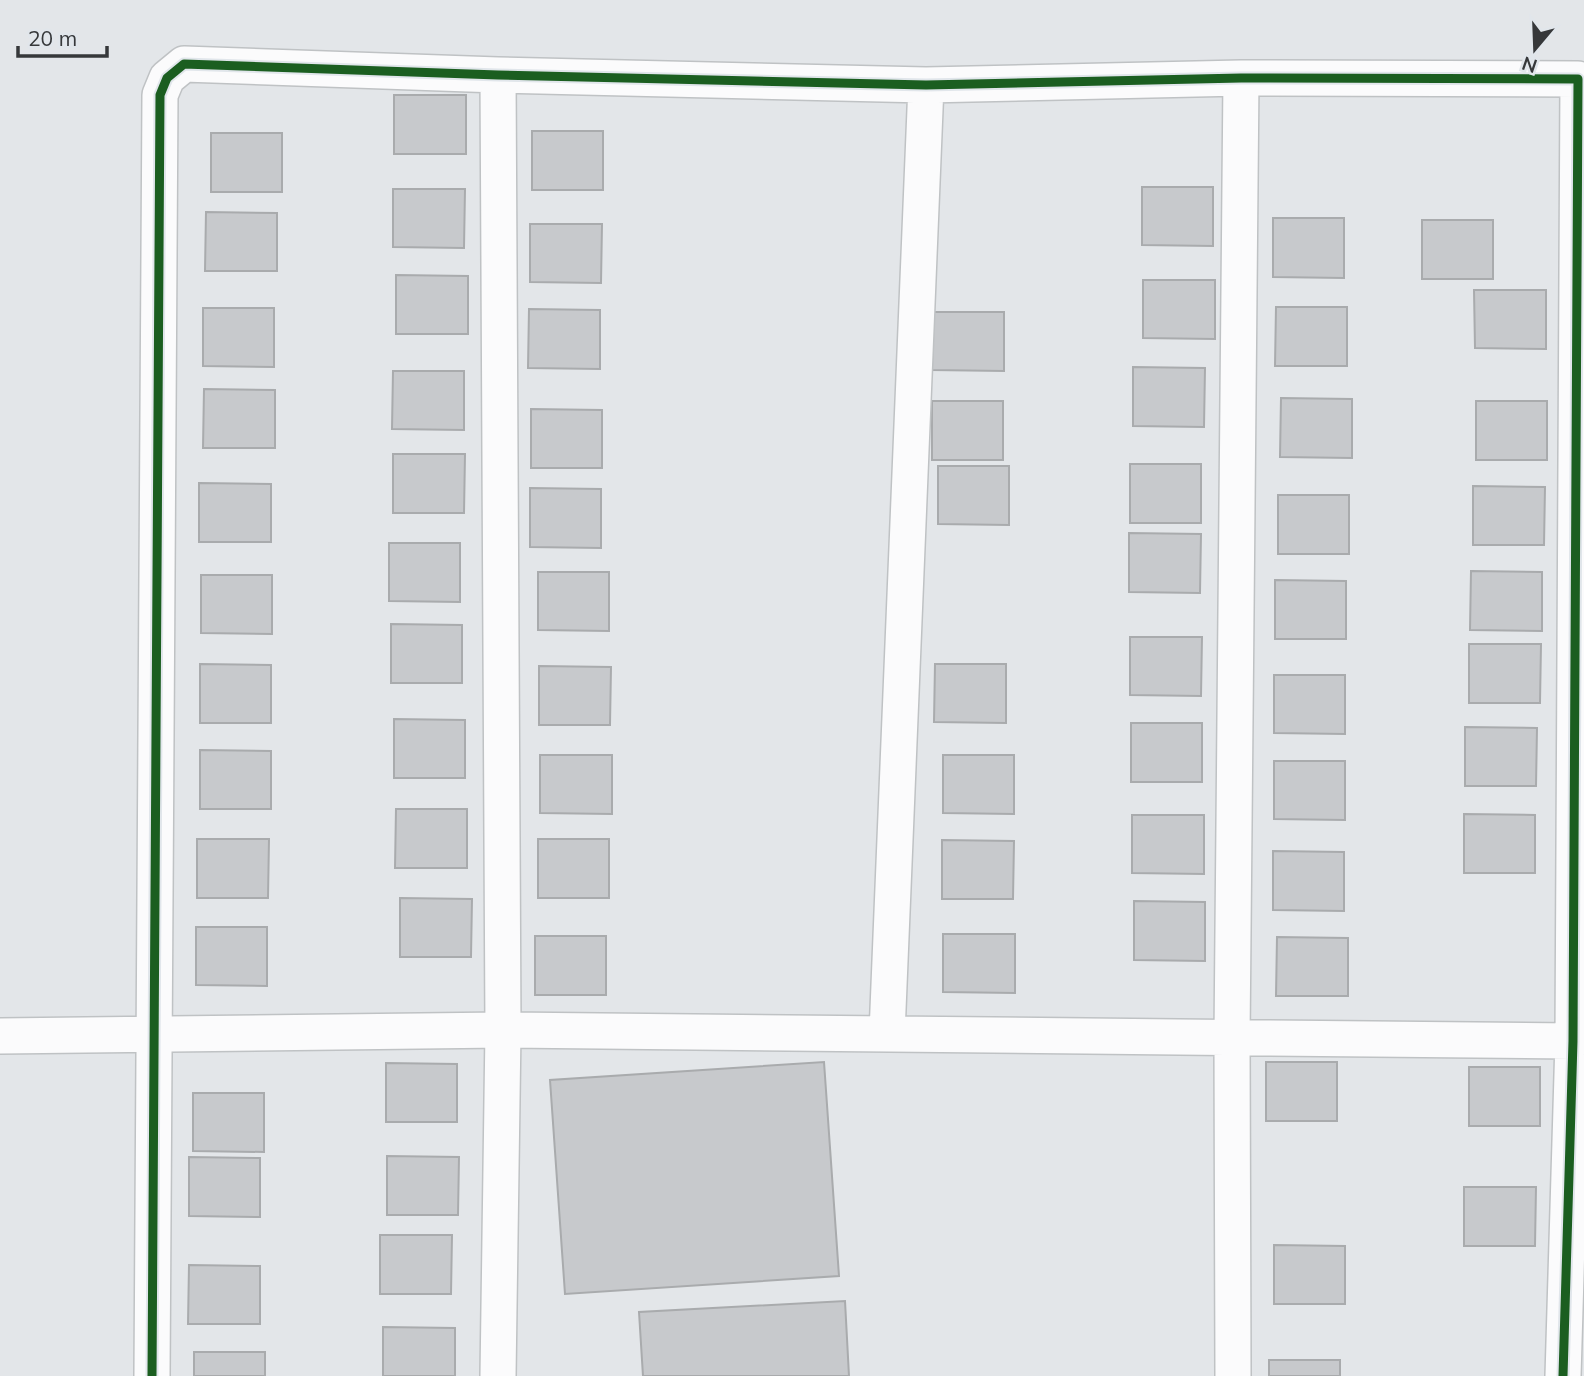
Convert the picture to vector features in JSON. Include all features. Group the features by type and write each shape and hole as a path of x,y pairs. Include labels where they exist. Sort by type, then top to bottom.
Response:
{"street":[{"path":"152,1376 160,94 167,78 184,64 498,75 926,85 1241,78 1578,79 1573,1041 1563,1376"},
{"path":"498,75 503,1030 498,1376"},
{"path":"1233,1376 1232,1038 1241,78"},
{"path":"887,1034 926,85"},
{"path":"0,1036 503,1030 1573,1041"}],"building":[{"path":"394,95 466,95 466,154 394,154"},
{"path":"532,131 603,131 603,190 532,190"},
{"path":"211,133 282,133 282,192 211,192"},
{"path":"1142,187 1213,187 1213,246 1142,245"},
{"path":"393,189 465,189 464,248 393,247"},
{"path":"206,212 277,213 277,271 205,271"},
{"path":"1273,218 1344,218 1344,278 1273,277"},
{"path":"1422,220 1493,220 1493,279 1422,279"},
{"path":"530,224 602,224 601,283 530,282"},
{"path":"396,275 468,276 468,334 396,334"},
{"path":"1143,280 1215,280 1215,339 1143,338"},
{"path":"1474,290 1546,290 1546,349 1475,348"},
{"path":"1276,307 1347,307 1347,366 1275,366"},
{"path":"203,308 274,308 274,367 203,366"},
{"path":"529,309 600,310 600,369 528,368"},
{"path":"933,312 1004,312 1004,371 932,370"},
{"path":"1133,367 1205,368 1204,427 1133,426"},
{"path":"393,371 464,371 464,430 392,429"},
{"path":"204,389 275,390 275,448 203,448"},
{"path":"1281,398 1352,399 1352,458 1280,457"},
{"path":"932,401 1003,401 1003,460 932,460"},
{"path":"1476,401 1547,401 1547,460 1476,460"},
{"path":"531,409 602,410 602,468 531,468"},
{"path":"393,454 465,454 464,513 393,513"},
{"path":"1130,464 1201,464 1201,523 1130,523"},
{"path":"938,466 1009,466 1009,525 938,524"},
{"path":"199,483 271,484 271,542 199,542"},
{"path":"1473,486 1545,487 1544,545 1473,545"},
{"path":"530,488 601,489 601,548 530,547"},
{"path":"1278,495 1349,495 1349,554 1278,554"},
{"path":"1129,533 1201,534 1200,593 1129,592"},
{"path":"389,543 460,543 460,602 389,601"},
{"path":"1471,571 1542,572 1542,631 1470,630"},
{"path":"538,572 609,572 609,631 538,630"},
{"path":"201,575 272,575 272,634 201,633"},
{"path":"1275,580 1346,581 1346,639 1275,639"},
{"path":"391,624 462,625 462,683 391,683"},
{"path":"1130,637 1202,637 1201,696 1130,695"},
{"path":"1469,644 1541,644 1540,703 1469,703"},
{"path":"200,664 271,665 271,723 200,723"},
{"path":"935,664 1006,664 1006,723 934,722"},
{"path":"539,666 611,667 610,725 539,725"},
{"path":"1274,675 1345,675 1345,734 1274,733"},
{"path":"394,719 465,720 465,778 394,778"},
{"path":"1131,723 1202,723 1202,782 1131,782"},
{"path":"1465,727 1537,728 1536,786 1465,786"},
{"path":"200,750 271,751 271,809 200,809"},
{"path":"540,755 612,755 612,814 540,813"},
{"path":"943,755 1014,755 1014,814 943,813"},
{"path":"1274,761 1345,761 1345,820 1274,819"},
{"path":"396,809 467,809 467,868 395,868"},
{"path":"1464,814 1535,815 1535,873 1464,873"},
{"path":"1132,815 1204,815 1204,874 1132,873"},
{"path":"197,839 269,839 268,898 197,898"},
{"path":"538,839 609,839 609,898 538,898"},
{"path":"942,840 1014,841 1013,899 942,899"},
{"path":"1273,851 1344,852 1344,911 1273,910"},
{"path":"400,898 472,899 471,957 400,957"},
{"path":"1134,901 1205,902 1205,961 1134,960"},
{"path":"196,927 267,927 267,986 196,985"},
{"path":"943,934 1015,934 1015,993 943,992"},
{"path":"535,936 606,936 606,995 535,995"},
{"path":"1277,937 1348,938 1348,996 1276,996"},
{"path":"824,1062 839,1276 565,1294 550,1080"},
{"path":"1266,1062 1337,1062 1337,1121 1266,1121"},
{"path":"386,1063 457,1064 457,1122 386,1122"},
{"path":"1469,1067 1540,1067 1540,1126 1469,1126"},
{"path":"193,1093 264,1093 264,1152 193,1151"},
{"path":"387,1156 459,1157 458,1215 387,1215"},
{"path":"189,1157 260,1158 260,1217 189,1216"},
{"path":"1464,1187 1536,1187 1535,1246 1464,1246"},
{"path":"380,1235 452,1235 451,1294 380,1294"},
{"path":"1274,1245 1345,1246 1345,1304 1274,1304"},
{"path":"189,1265 260,1266 260,1324 188,1324"},
{"path":"845,1301 849,1376 643,1376 639,1312"},
{"path":"383,1327 455,1328 455,1376 383,1376"},
{"path":"194,1352 265,1352 265,1376 194,1376"},
{"path":"1269,1360 1340,1360 1340,1376 1269,1376"}],"cycle path":[{"path":"152,1376 160,95 167,78 184,64 498,75 926,85 1241,78 1578,79 1573,1041 1563,1376"}]}
